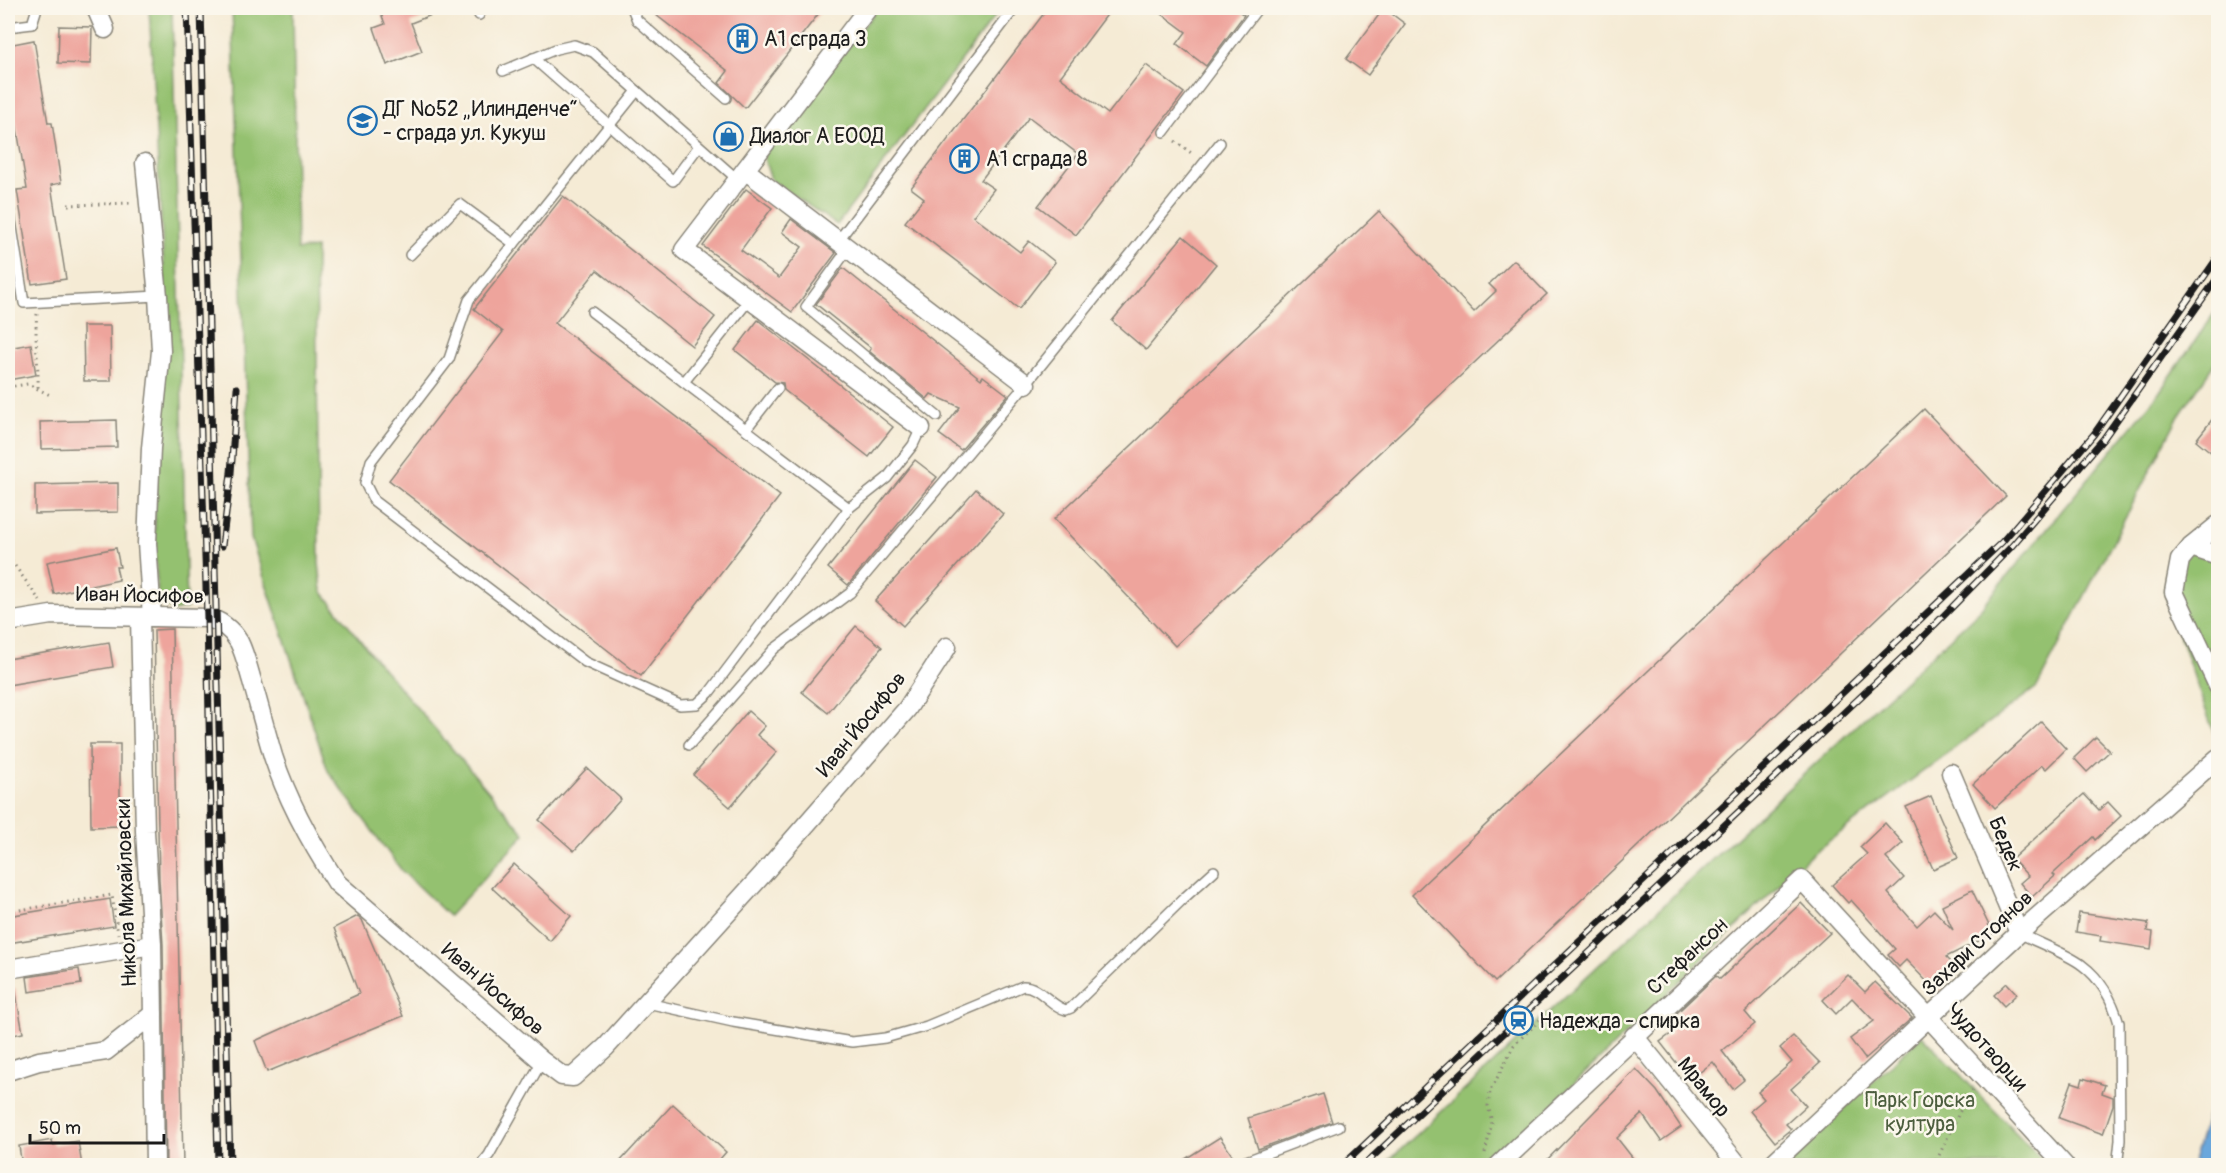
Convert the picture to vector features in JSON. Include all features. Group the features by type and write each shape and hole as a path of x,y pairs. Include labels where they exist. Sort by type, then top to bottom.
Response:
{"street":[{"path":"96,8 105,29"},
{"path":"868,8 684,250 921,428"},
{"name":"Никола Михайловски","path":"145,163 161,351 151,448 146,618 145,831 152,945 155,1166"},
{"path":"741,174 843,245 1026,384"},
{"path":"2218,525 2191,547 2180,560 2174,592 2218,686"},
{"path":"2191,547 2218,556"},
{"name":"Иван Йосифов","path":"8,622 51,615 216,620 238,641 274,758 293,807 337,883 542,1061 562,1076 573,1077 606,1047 646,1003 907,709 946,647"},
{"name":"Захари Стоянов","path":"1770,1166 2019,933 2218,758"},
{"name":"Бедек","path":"1951,773 2019,933"},
{"name":"Чудотворци","path":"1802,880 2065,1166"},
{"name":"Стефансон","path":"1491,1161 1634,1036 1802,880"},
{"path":"8,969 152,945"},
{"path":"8,1071 39,1061 106,1051 153,1014"},
{"name":"Мрамор","path":"1634,1036 1738,1166"}],"lane":[{"path":"8,27 32,24 37,8"},
{"path":"632,8 637,20 726,98"},
{"path":"937,416 806,307 843,245 1015,8"},
{"path":"1164,132 1258,8"},
{"path":"503,71 556,49 574,45 593,52 699,146 741,174"},
{"path":"533,58 673,181 699,146"},
{"path":"637,91 469,300 449,359 371,460 365,483 374,501 585,662 680,705 697,704 709,693 849,508 887,478 913,445 921,428"},
{"path":"689,745 774,649 850,593 1026,384 1220,142"},
{"path":"8,202 24,303 158,296"},
{"path":"410,255 460,204 514,244"},
{"path":"684,382 749,300"},
{"path":"592,312 849,508"},
{"path":"746,429 778,388"},
{"path":"646,1003 733,1022 852,1042 885,1038 927,1026 1023,986 1034,989 1055,1005 1066,1010 1071,1008 1214,871"},
{"path":"2019,933 2082,965 2109,995 2119,1023 2118,1159"},
{"path":"480,1166 489,1155 542,1061"},
{"path":"1233,1166 1339,1126"}],"path":[{"path":"1164,132 1204,163"},
{"path":"68,205 149,202"},
{"path":"38,389 39,360 34,336 39,302"},
{"path":"8,387 28,384 50,395"},
{"path":"8,556 51,615"},
{"path":"8,912 112,895 119,950"},
{"path":"1491,1161 1492,1122 1488,1106 1490,1092 1514,1045 1544,1016"},
{"path":"1934,1166 1936,1157 1960,1111 1982,1076"}],"green space":[{"path":"149,8 172,8 187,608 174,611 163,604 158,597 154,541 164,272"},
{"path":"232,8 293,8 297,250 316,248 319,563 322,591 371,654 525,834 449,916 402,871 328,771 251,538"},
{"path":"878,8 1001,8 837,225 771,180 763,155"},
{"path":"2218,308 2218,358 2177,419 2037,687 1813,853 1490,1165 1383,1166 1976,614 2156,397"},
{"path":"2191,542 2218,552 2218,740 2164,592 2167,565"},
{"name":"Парк Горска култура","path":"1922,1035 2047,1165 1783,1166"}],"water":[{"path":"2218,1077 2218,1165 2192,1165"}],"building":[{"path":"379,8 449,8 411,23 422,51 387,65 374,28 385,24"},
{"name":"А1 сграда 3","path":"647,8 823,8 745,108 719,83 728,71"},
{"name":"А1 сграда 8","path":"1048,8 1112,8 1060,77 1108,114 1146,65 1184,93 1076,235 1038,206 1078,154 1029,117 981,180 994,189 973,216 1020,252 1029,241 1055,262 1019,309 905,222 924,198 911,188"},
{"path":"1154,8 1234,8 1244,15 1206,66 1177,44 1186,32"},
{"path":"1384,8 1405,24 1368,75 1346,59"},
{"path":"59,26 92,27 91,64 58,63"},
{"path":"34,40 48,123 52,123 61,183 51,185 66,279 32,284 17,190 27,189 11,93 8,93 8,45"},
{"path":"746,189 772,208 741,250 779,278 802,247 782,232 791,219 836,253 792,312 703,246"},
{"path":"563,196 715,317 692,346 597,270 555,323 780,496 641,676 389,480 503,332 474,309"},
{"path":"1379,211 1474,312 1496,291 1489,284 1514,260 1547,294 1175,646 1054,519"},
{"path":"1183,236 1216,264 1146,350 1112,321"},
{"path":"843,268 981,379 983,376 1008,395 961,450 939,434 960,407 931,394 927,399 869,351 871,348 816,304"},
{"path":"758,320 893,427 869,457 784,390 783,383 775,382 735,350"},
{"path":"83,326 110,326 111,381 84,381"},
{"path":"31,344 36,375 8,380 8,348"},
{"path":"1924,409 2006,496 1495,982 1412,895"},
{"path":"2218,412 2218,458 2196,440"},
{"path":"116,420 117,447 41,449 40,422"},
{"path":"915,460 937,477 848,585 828,568"},
{"path":"118,483 118,512 35,514 35,485"},
{"path":"976,489 1003,514 903,626 875,601"},
{"path":"116,548 120,567 116,567 119,580 54,594 47,562"},
{"path":"856,626 882,647 828,713 802,692"},
{"path":"172,629 183,1166 166,1166 163,945 159,879 154,630"},
{"path":"109,642 113,667 8,685 8,659"},
{"path":"748,711 765,726 757,735 777,752 730,807 693,775"},
{"path":"2041,722 2066,749 2046,769 2042,765 1995,808 1973,784"},
{"path":"2096,737 2110,751 2087,772 2074,758"},
{"path":"90,744 120,744 120,826 91,827"},
{"path":"587,768 621,799 574,851 539,820"},
{"path":"2084,794 2099,810 2108,802 2121,816 2095,840 2093,837 2032,897 2020,883 2028,876 2012,859"},
{"path":"1931,796 1958,858 1933,869 1906,807"},
{"path":"1885,823 1903,843 1886,858 1904,878 1888,893 1917,926 1934,910 1953,930 1942,905 1972,890 1993,934 1946,957 1959,970 1937,992 1906,960 1899,967 1888,955 1895,949 1851,900 1848,903 1832,885 1867,854 1860,847"},
{"path":"514,864 571,916 550,941 492,888"},
{"path":"110,899 114,926 8,943 8,916"},
{"path":"1801,903 1830,933 1745,1012 1755,1024 1722,1051 1744,1080 1733,1089 1713,1062 1690,1080 1660,1042 1672,1033 1664,1025 1716,976 1720,979"},
{"path":"2079,913 2148,923 2147,931 2153,932 2151,949 2100,941 2101,936 2076,932"},
{"path":"358,916 362,920 403,1016 267,1072 255,1041 359,994 334,928"},
{"path":"79,969 81,984 29,992 27,977"},
{"path":"1848,975 1865,992 1875,982 1912,1018 1865,1059 1850,1039 1874,1021 1852,998 1836,1014 1823,1000"},
{"path":"2007,983 2017,994 2004,1006 1994,995"},
{"path":"8,988 15,988 23,1033 8,1036"},
{"path":"1793,1036 1820,1063 1791,1089 1806,1106 1786,1124 1791,1129 1775,1142 1750,1111 1764,1099 1758,1092 1792,1062 1780,1048"},
{"path":"1636,1069 1657,1091 1681,1127 1661,1141 1642,1114 1617,1138 1639,1166 1541,1166"},
{"path":"2083,1078 2105,1085 2102,1093 2113,1097 2113,1105 2103,1134 2059,1118 2072,1082 2081,1085"},
{"path":"1323,1094 1332,1122 1258,1149 1248,1118"},
{"path":"673,1104 726,1152 714,1166 616,1166"},
{"path":"1220,1137 1234,1158 1222,1166 1174,1166"},
{"path":"52,1140 53,1145 78,1141 82,1166 22,1166 19,1146"}],"railway":[{"path":"187,8 207,618 218,1166"},
{"path":"201,8 230,1166"},
{"path":"1342,1166 2002,542 2094,434 2218,257"},
{"path":"1363,1166 1907,653 2011,547 2104,438 2218,277"},
{"path":"222,546 231,473 237,388"}],"place":[{"name":"А1 сграда 3","path":"743,39"},
{"name":"ДГ №52 „Илинденче“ - сграда ул. Кукуш","path":"362,121"},
{"name":"Диалог А ЕООД","path":"729,136"},
{"name":"А1 сграда 8","path":"965,159"},
{"name":"Надежда - спирка","path":"1518,1021"}]}
